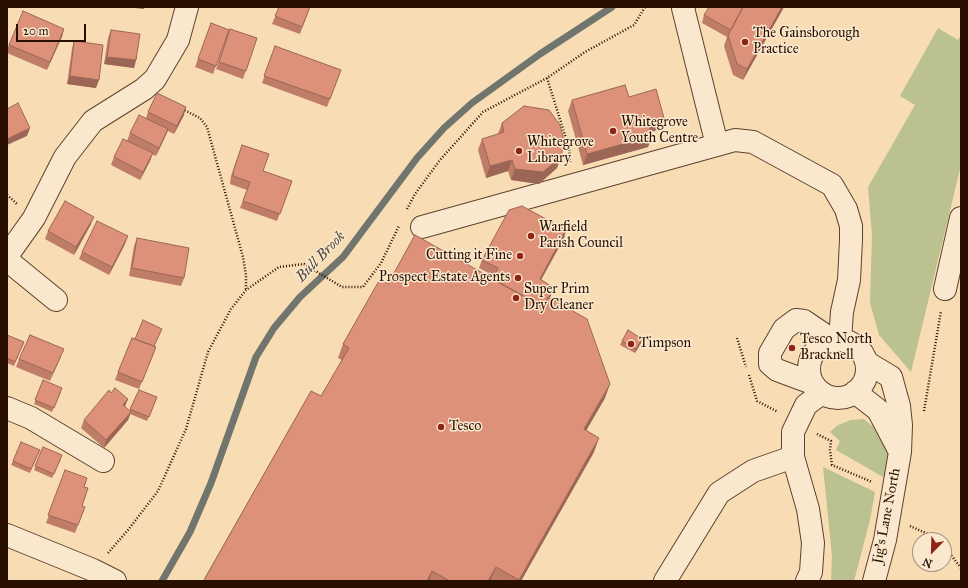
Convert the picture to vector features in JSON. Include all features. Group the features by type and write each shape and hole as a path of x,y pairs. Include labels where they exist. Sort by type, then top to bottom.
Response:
{"street":[{"path":"7,256 34,218 66,157 93,121 144,89 155,79 178,40 187,7"},
{"path":"684,7 683,8 717,145"},
{"path":"422,227 735,140 753,142 832,185 846,209 851,226 849,280 836,340"},
{"path":"944,289 961,218"},
{"path":"7,260 56,300"},
{"path":"817,388 809,375 808,367 810,358 816,348 825,342 836,340 848,341 861,351 866,362 867,372 863,383 855,392 837,398 827,396 817,388 777,370 770,364 770,353 784,329 796,320 804,321 836,340"},
{"name":"Jig's Lane North","path":"866,362 892,376 899,406 901,424 900,452 885,540 874,581"},
{"path":"807,581 811,572 813,543 808,509 793,457 793,432 806,405 817,388"},
{"name":"Jig's Lane North","path":"855,392 878,410 900,452"},
{"path":"7,408 31,418 103,461"},
{"path":"665,581 718,493 753,471 793,457"},
{"path":"7,535 76,563 115,581"}],"path":[{"path":"405,214 415,194 436,165 483,112 547,78 585,52 634,25 645,7"},
{"path":"547,78 569,148 572,186"},
{"path":"179,107 200,118 207,127 243,257 246,275 246,290"},
{"path":"104,557 128,530 158,491 186,429 208,352 230,309 246,290 279,267 304,264 342,287 363,287 381,263 401,222"},
{"path":"924,412 944,289"},
{"path":"797,423 831,441 830,450 832,465 876,484"},
{"path":"905,524 923,532"},
{"path":"952,556 961,568"}],"green space":[{"path":"938,28 958,40 961,35 961,165 911,372 879,335 870,303 872,235 868,187 915,105 900,96"},
{"path":"864,419 883,435 889,447 888,467 883,477 836,450 840,441 830,432 838,425 851,420"},
{"path":"823,467 875,492 870,520 854,581 831,581 832,556"}],"building":[{"path":"279,7 310,7 302,27 275,16"},
{"path":"709,7 743,7 731,30 704,15"},
{"name":"The Gainsborough Practice","path":"743,7 782,7 747,69 737,64 728,35"},
{"path":"23,11 64,29 50,62 9,45"},
{"path":"211,23 229,30 216,66 198,59"},
{"path":"230,29 257,38 246,71 219,62"},
{"path":"111,30 140,34 136,60 107,57"},
{"path":"74,41 103,45 99,80 70,76"},
{"path":"275,46 341,70 330,99 264,76"},
{"name":"Whitegrove Youth Centre","path":"625,85 629,97 656,89 664,118 648,123 652,136 587,154 572,100"},
{"path":"157,93 186,107 177,126 148,112"},
{"path":"18,103 30,128 7,139 7,109"},
{"name":"Whitegrove Library","path":"524,106 549,110 560,125 564,141 561,157 543,172 515,169 512,160 490,166 482,139 504,132 502,123"},
{"path":"139,115 168,129 159,148 130,133"},
{"path":"123,139 153,153 143,172 114,157"},
{"path":"242,145 269,154 263,171 292,181 280,214 243,201 250,182 233,176"},
{"path":"65,201 94,217 76,247 48,231"},
{"path":"522,206 566,230 540,279 554,288 543,307 492,279 498,268 482,260 509,210"},
{"path":"97,221 128,236 112,267 82,252"},
{"name":"Tesco","path":"415,235 543,307 548,297 587,319 610,384 584,429 599,438 519,580 496,567 488,581 450,581 432,571 427,581 205,581 204,580 311,391 321,396 349,348 343,344 380,279 388,284"},
{"path":"137,238 189,248 184,278 132,268"},
{"path":"143,320 162,329 154,346 135,339"},
{"name":"Timpson","path":"628,330 642,339 636,349 622,341"},
{"path":"7,335 24,342 15,362 7,358"},
{"path":"30,335 64,349 53,373 19,359"},
{"path":"132,338 156,347 142,382 118,372"},
{"path":"43,380 62,388 54,408 35,400"},
{"path":"115,388 128,399 123,405 131,412 106,440 84,420 109,390 111,393"},
{"path":"139,390 157,397 149,417 130,409"},
{"path":"21,442 40,450 31,469 13,461"},
{"path":"43,447 62,455 54,474 35,466"},
{"path":"65,470 87,478 84,487 88,488 82,506 85,507 78,525 48,515"}],"waterway":[{"name":"Bull Brook","path":"162,581 190,532 211,483 256,357 274,328 300,297 343,257 417,158 444,128 472,103 540,54 612,7"}],"place":[{"name":"The Gainsborough Practice","path":"745,42"},
{"name":"Whitegrove Youth Centre","path":"613,131"},
{"name":"Whitegrove Library","path":"519,151"},
{"name":"Warfield Parish Council","path":"531,236"},
{"name":"Cutting it Fine","path":"520,256"},
{"name":"Prospect Estate Agents","path":"518,278"},
{"name":"Super Prim Dry Cleaner","path":"516,298"},
{"name":"Timpson","path":"631,344"},
{"name":"Tesco North Bracknell","path":"792,348"},
{"name":"Tesco","path":"441,427"}]}
